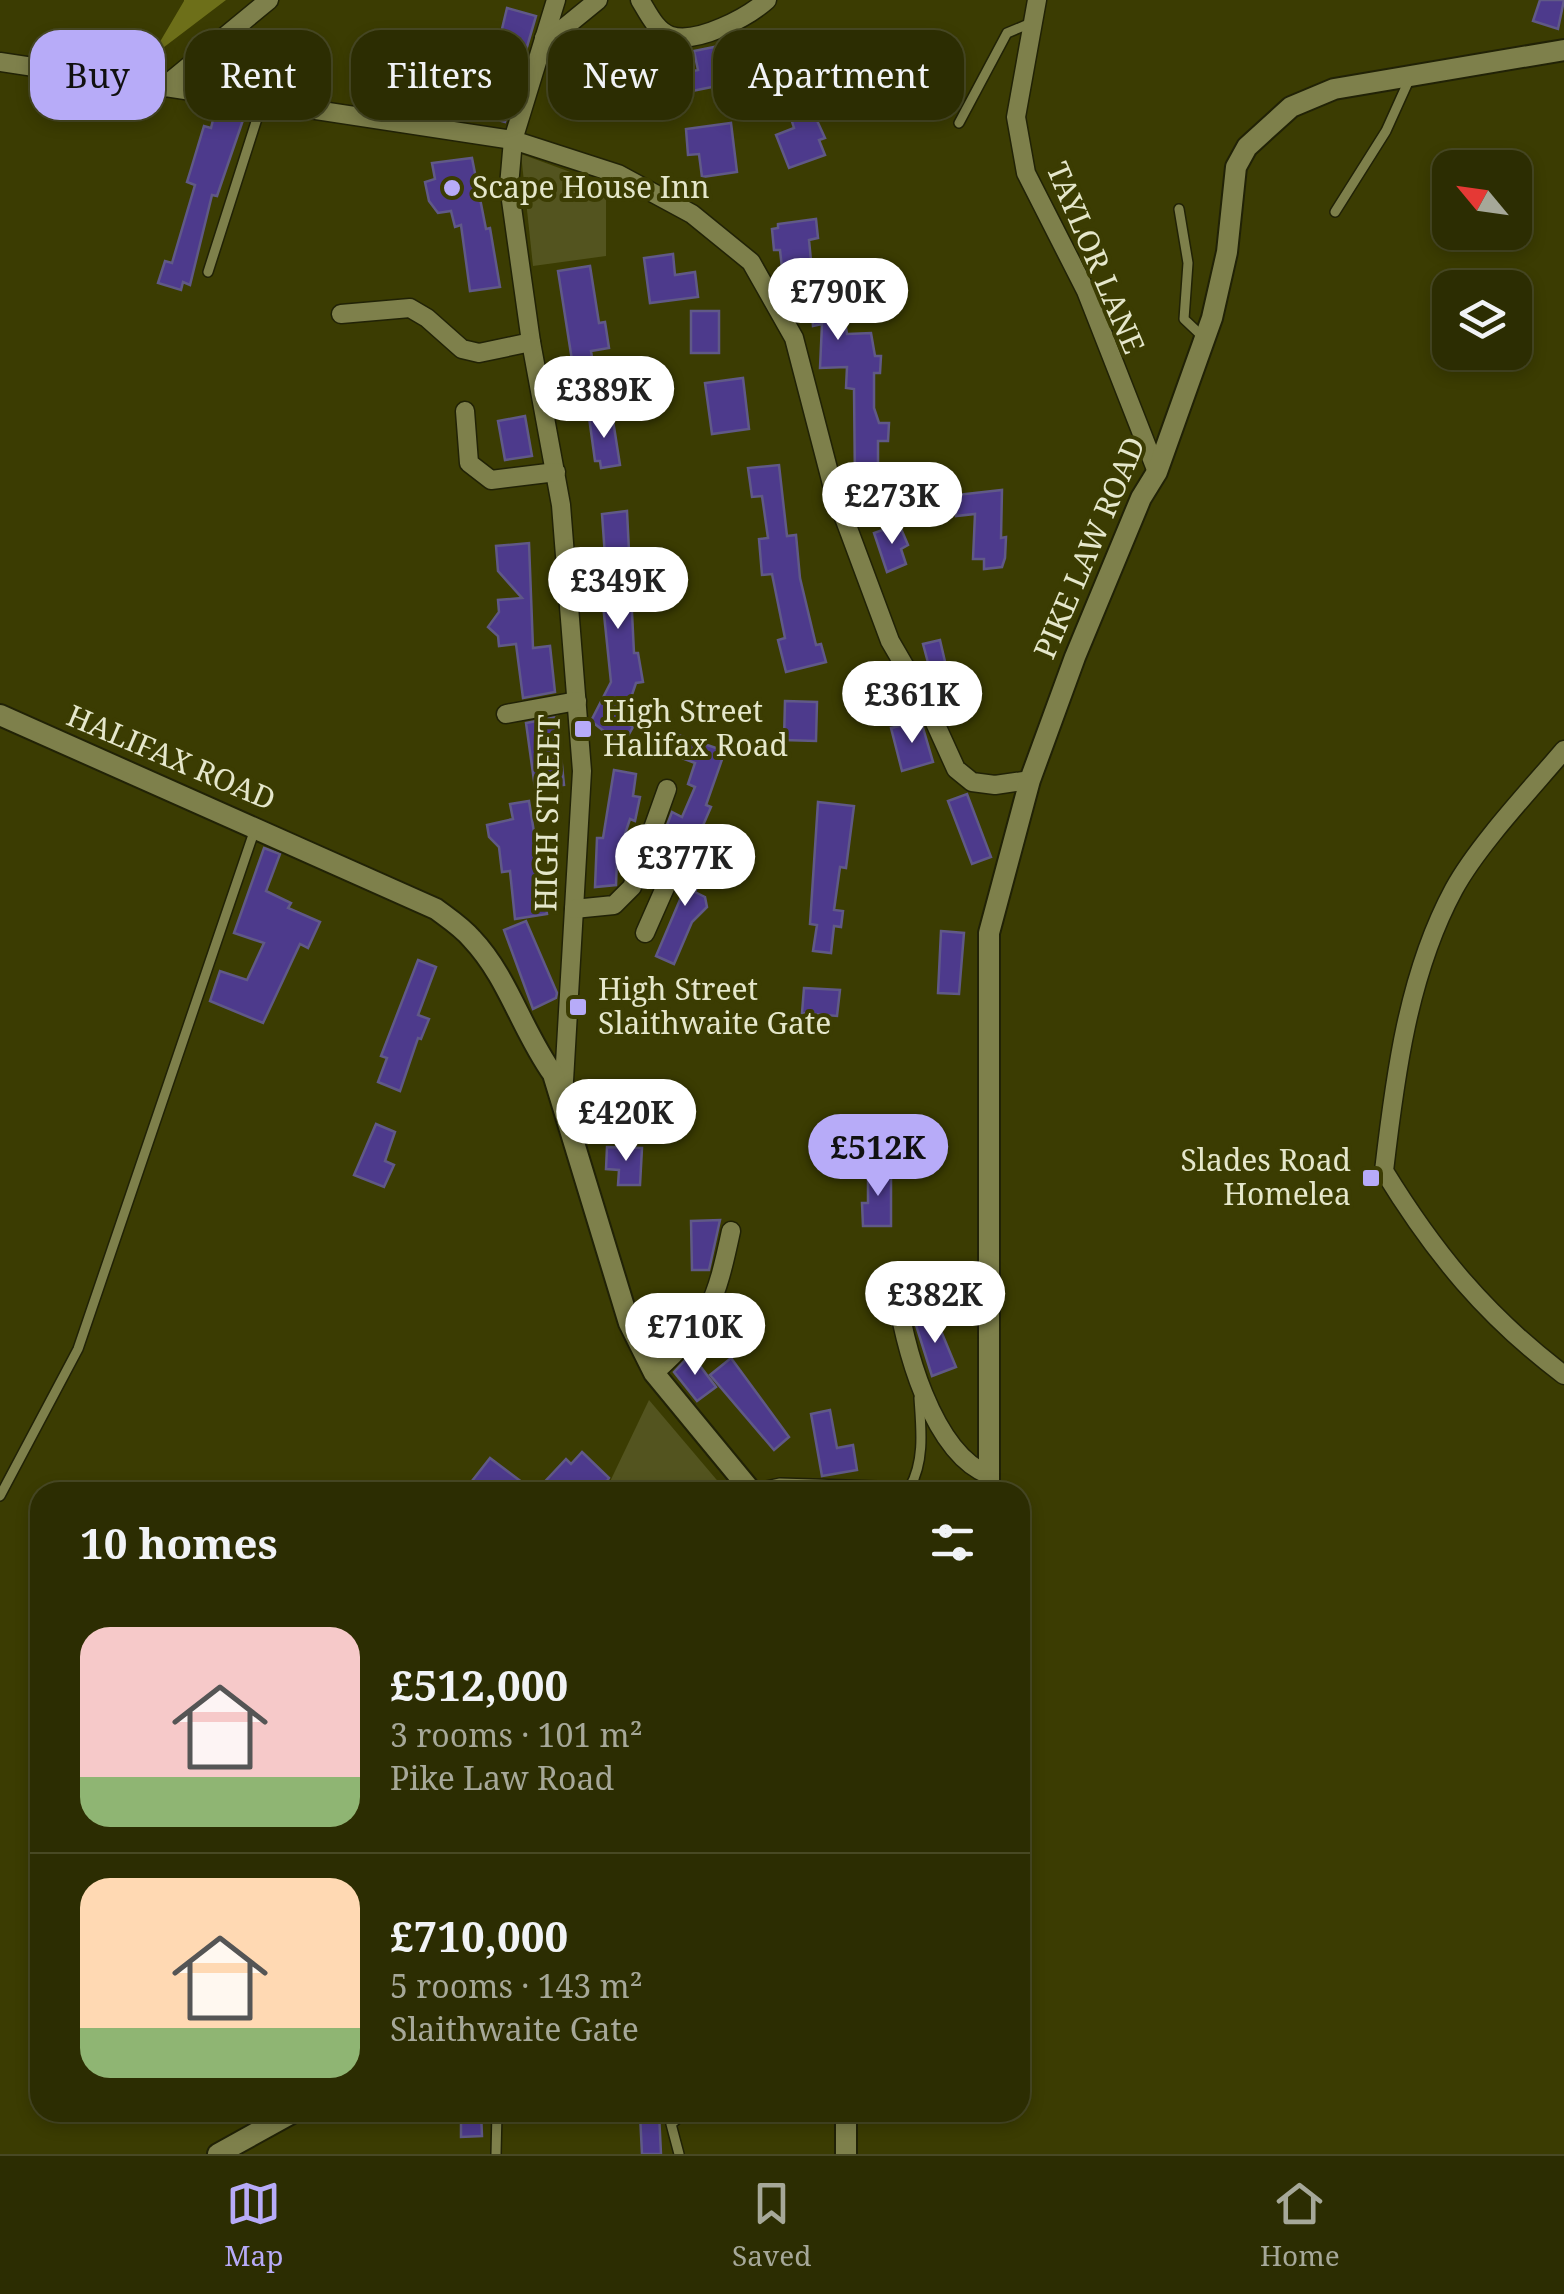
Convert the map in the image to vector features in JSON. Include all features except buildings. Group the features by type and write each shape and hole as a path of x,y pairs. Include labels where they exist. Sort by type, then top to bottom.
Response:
{"street":[{"path":"165,85 268,0"},
{"name":"HIGH STREET","path":"556,0 512,140 509,186 531,342 556,472 578,701 582,771 563,1099"},
{"path":"544,38 598,0"},
{"path":"640,0 658,28 670,36 685,37 746,20 767,0"},
{"name":"TAYLOR LANE","path":"1037,0 1016,117 1026,172 1086,291 1157,472"},
{"name":"PIKE LAW ROAD","path":"989,1482 988,932 1030,780 1074,657 1140,498 1157,472 1204,339 1227,252 1236,167 1247,146 1291,107 1334,88 1564,50"},
{"path":"0,62 30,67"},
{"path":"331,113 512,140 618,174 692,214 751,262 794,338 833,488 890,641 926,703 956,768 972,782 996,785 1030,780"},
{"path":"341,314 410,308 462,350 480,353 531,342"},
{"path":"465,411 469,464 491,480 556,472"},
{"path":"506,714 578,701"},
{"name":"HALIFAX ROAD","path":"0,715 436,909 472,938 495,968 563,1099 629,1323 654,1373 744,1482"},
{"path":"1564,750 1456,886 1429,946 1408,1017 1384,1171 1420,1229 1486,1310 1564,1376"},
{"path":"574,909 614,904 632,886 667,789"},
{"path":"646,932 675,865 674,852 648,841"},
{"path":"654,1373 692,1339 717,1296 731,1231"},
{"path":"896,1288 902,1330 954,1452 987,1482"},
{"path":"218,2154 276,2122"},
{"path":"846,2122 846,2154"}],"lane":[{"path":"960,122 1007,33 1034,22"},
{"path":"1335,212 1386,130 1412,74"},
{"path":"208,272 257,120"},
{"path":"1179,209 1188,263 1184,319 1204,339"},
{"path":"0,1496 78,1349 256,826"},
{"path":"913,1482 918,1474 921,1438 918,1373"},
{"path":"496,2154 497,2122"},
{"path":"674,2122 679,2154"}],"shaded area":[{"path":"226,0 165,46 165,33 184,1"},
{"path":"521,154 606,185 606,256 533,266"},
{"path":"649,1400 719,1482 610,1482"}],"place":[{"name":"Scape House Inn","path":"452,188"},
{"name":"High Street Halifax Road","path":"583,729"},
{"name":"High Street Slaithwaite Gate","path":"578,1007"},
{"name":"Slades Road Homelea","path":"1371,1178"}]}
